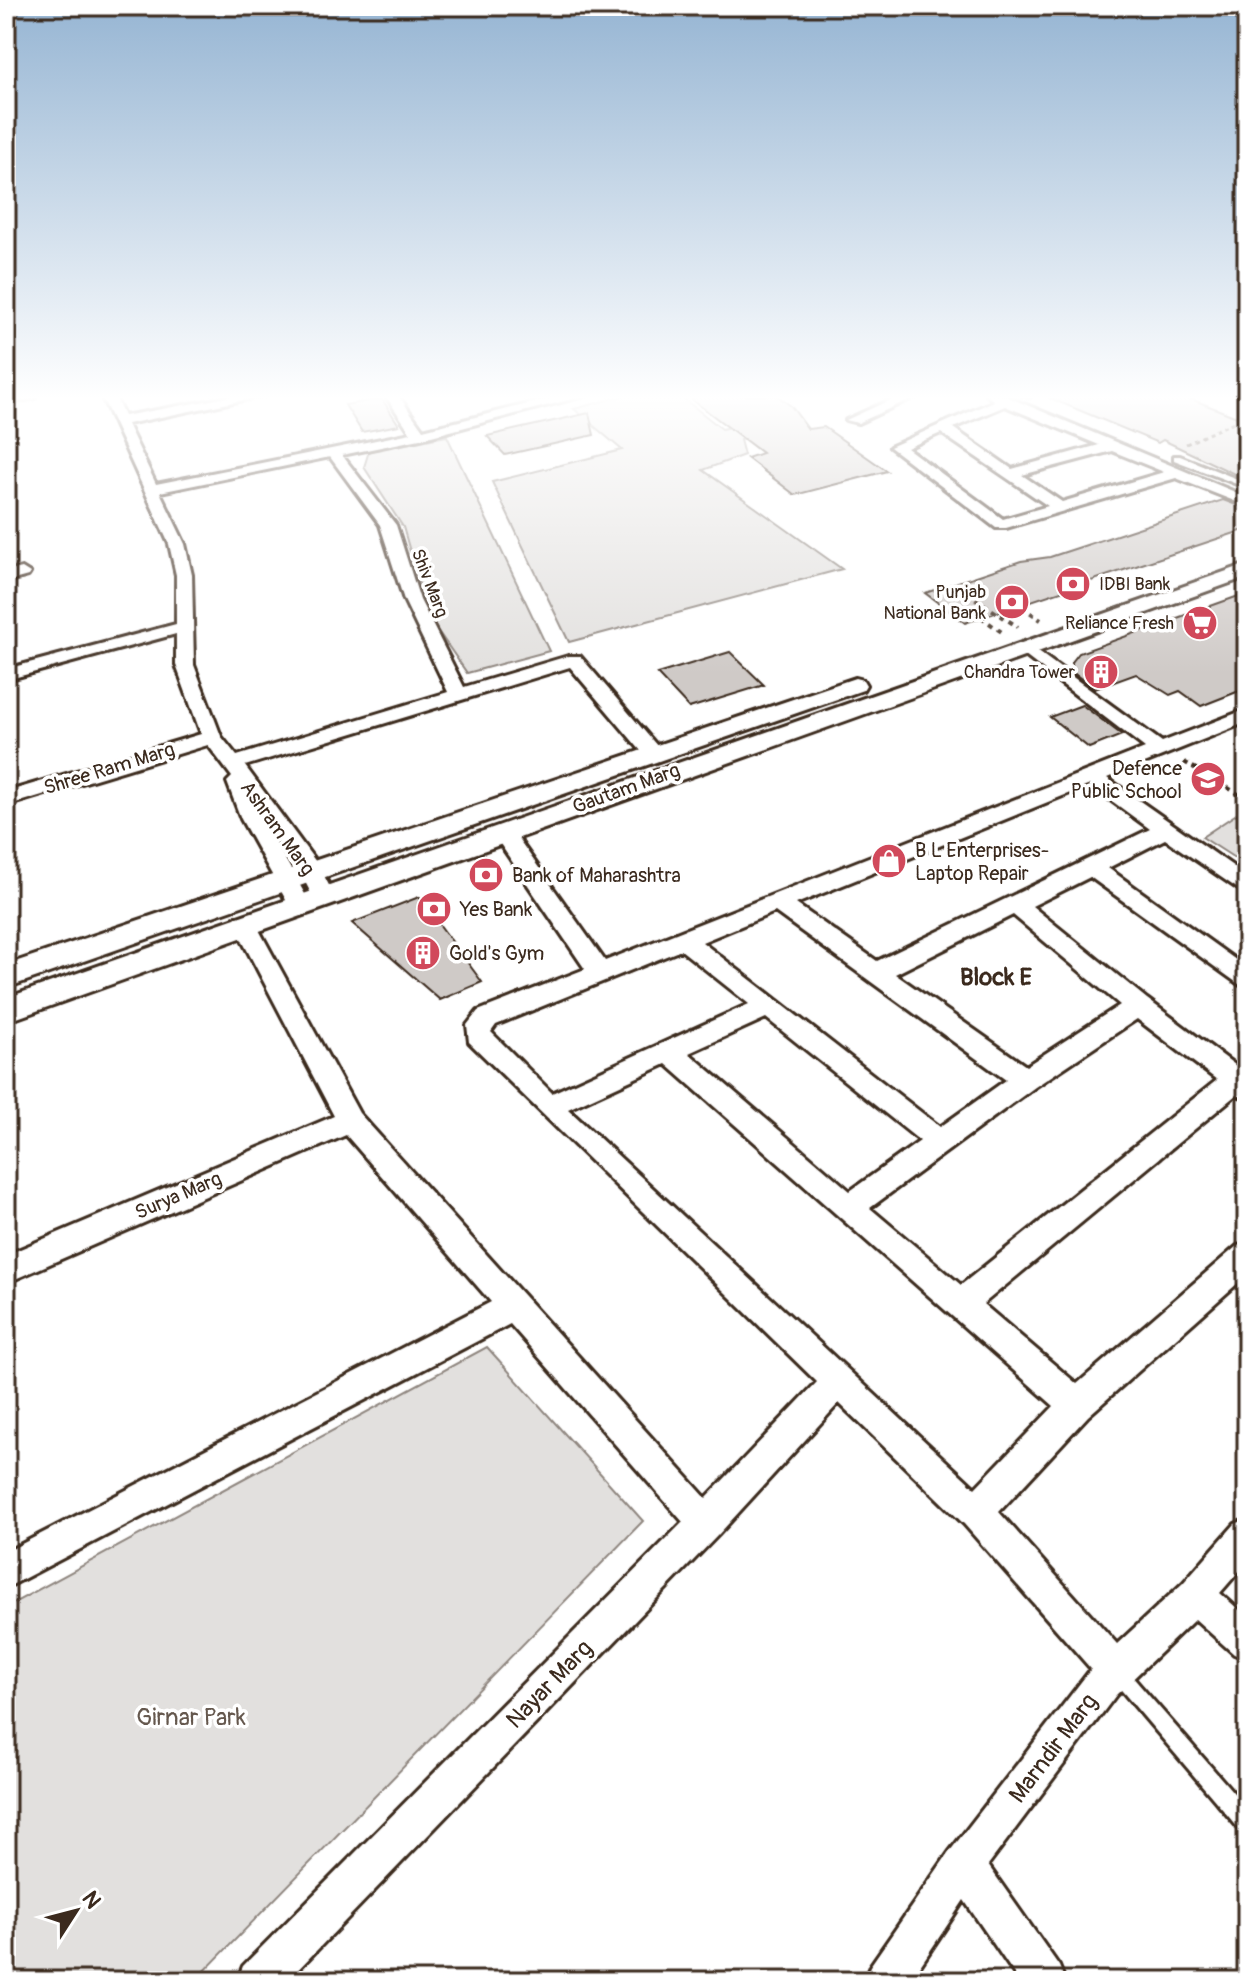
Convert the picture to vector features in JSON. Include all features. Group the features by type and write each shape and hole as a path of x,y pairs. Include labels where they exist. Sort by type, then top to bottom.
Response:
{"street":[{"path":"151,489 157,488"},
{"name":"Shiv Marg","path":"360,488 388,525 412,600 458,693"},
{"path":"951,488 1001,525 1116,488"},
{"path":"1030,488 1060,508"},
{"path":"1219,488 1247,502"},
{"name":"Ashram Marg","path":"151,489 177,544 184,575 185,665 212,737 231,764 251,819 300,875 311,899"},
{"name":"Gautam Marg","path":"6,977 654,754 1021,621 1247,552"},
{"name":"Gautam Marg","path":"6,1010 503,832 1021,621 1247,570"},
{"path":"1021,621 1170,753"},
{"path":"6,675 183,627"},
{"path":"231,764 574,660 654,754"},
{"path":"1115,1669 976,1512 548,1106 478,1035 479,1025 487,1018 683,939 1093,778 1170,753 1247,715"},
{"name":"Shree Ram Marg","path":"6,799 212,737"},
{"path":"1093,778 1247,887"},
{"path":"877,972 1164,831"},
{"path":"503,832 600,972"},
{"path":"1092,867 1247,981"},
{"path":"777,902 1026,1080"},
{"path":"959,1305 1241,1084 1138,1006 1016,905"},
{"path":"244,923 350,1121 706,1523"},
{"path":"683,939 939,1141"},
{"path":"848,1208 1026,1080 1138,1006"},
{"path":"548,1106 766,1007"},
{"path":"670,1052 1077,1405"},
{"name":"Surya Marg","path":"6,1269 350,1121"},
{"path":"976,1512 1077,1405 1247,1256"},
{"path":"6,1571 516,1305"},
{"name":"Nayar Marg","path":"258,1981 706,1523 837,1383"},
{"name":"Marndir Marg","path":"885,1981 964,1865 1115,1669 1195,1595 1247,1536"},
{"path":"1195,1595 1247,1641"},
{"path":"964,1865 1044,1981"}],"lane":[{"path":"1115,1669 1247,1823"}],"path":[{"path":"967,593 1021,621"},
{"path":"981,617 1021,621"},
{"path":"1170,753 1247,799"}],"green space":[{"path":"377,488 472,488 549,651 467,673 429,618 403,527"},
{"path":"495,488 728,488 842,569 569,642"},
{"path":"1247,807 1247,866 1202,837"},
{"name":"Girnar Park","path":"487,1347 643,1521 195,1981 6,1981 6,1607"}],"building":[{"path":"786,488 823,488 795,495"},
{"path":"1223,500 1247,509 1247,529 965,623 925,593 1021,561 1050,557"},
{"path":"1247,593 1247,688 1201,706 1180,691 1170,695 1136,674 1095,689 1072,672 1072,662 1079,653"},
{"path":"730,652 764,685 689,708 657,674"},
{"path":"1082,705 1122,735 1089,748 1050,717"},
{"name":"Gold's Gym","path":"419,897 482,982 440,1000 352,923"}],"place":[{"name":"IDBI Bank","path":"1073,584"},
{"name":"Punjab National Bank","path":"1012,602"},
{"name":"Reliance Fresh","path":"1200,623"},
{"name":"Chandra Tower","path":"1101,672"},
{"name":"Defence Public School","path":"1208,779"},
{"name":"B L Enterprises- Laptop Repair","path":"889,861"},
{"name":"Bank of Maharashtra","path":"486,875"},
{"name":"Yes Bank","path":"434,909"},
{"name":"Gold's Gym","path":"423,953"}],"district":[{"name":"Block E","path":"996,977"}]}
